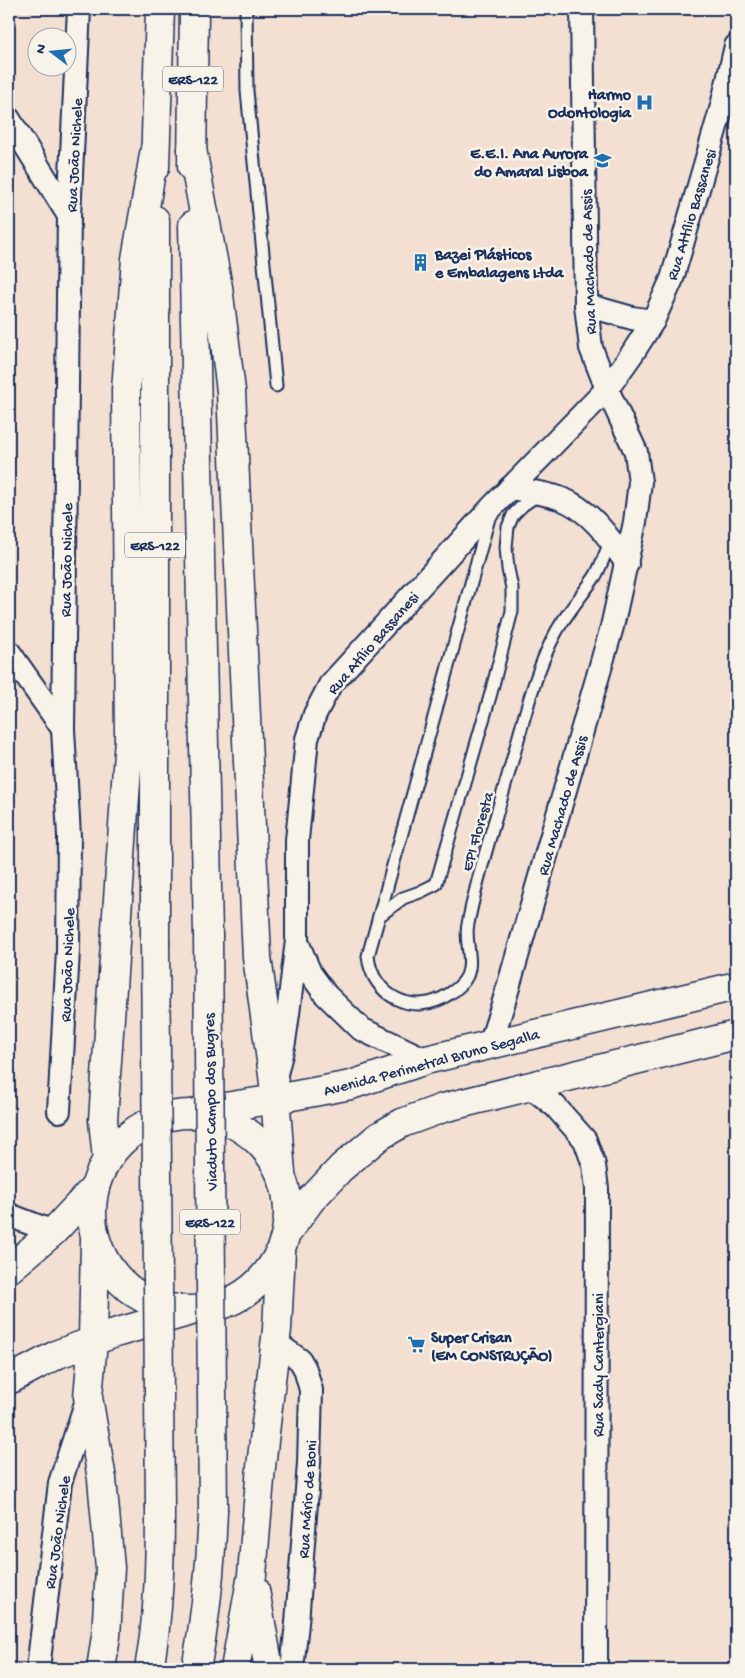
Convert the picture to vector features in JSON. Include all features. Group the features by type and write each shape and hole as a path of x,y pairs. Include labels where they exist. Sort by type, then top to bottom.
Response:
{"main road":[{"name":"ERS-122","path":"149,1669 155,1636 160,1574 155,942 155,149 160,9"},
{"name":"ERS-122","path":"192,149 194,9"},
{"path":"107,1159 103,1120 129,738 126,390 136,259 155,149"},
{"path":"192,149 218,287 231,390 256,957 275,1091 281,1173 289,1203 276,1343 261,1467 252,1575 235,1669"},
{"name":"Viaduto Campo dos Bugres","path":"192,149 208,934 213,1510 210,1577 204,1630 196,1669"},
{"name":"Avenida Perimetral Bruno Segalla","path":"183,1113 275,1091 350,1085 426,1060 736,986"},
{"path":"9,1380 58,1354 93,1341 191,1311 219,1307 245,1294 266,1276 284,1242 310,1202 322,1188 341,1168 378,1137 402,1122 444,1108 736,1035"},
{"path":"101,1669 106,1636 110,1568 102,1479 88,1397 93,1341 95,1238 92,1212 95,1187 107,1159 127,1136 153,1121 183,1113 214,1116 241,1127 265,1146 281,1173"},
{"path":"9,1269 54,1232 95,1187"},
{"path":"95,1238 105,1262 121,1283 141,1298 166,1308 191,1311"},
{"path":"252,1575 269,1669"}],"street":[{"name":"Rua João Nichele","path":"59,1111 68,951 69,836 63,729 69,216 79,9"},
{"name":"Rua Machado de Assis","path":"490,1045 612,627 635,522 640,482 636,452 607,389 591,348 586,306 582,9"},
{"path":"729,109 736,46"},
{"name":"Rua Attílio Bassanesi","path":"607,389 653,321 672,278 729,109"},
{"path":"9,119 69,216"},
{"path":"586,306 632,318 653,321"},
{"name":"Rua Atílio Bassanesi","path":"275,1091 297,940 296,840 307,739 315,714 330,685 492,506 607,389"},
{"path":"510,488 560,498 580,508 611,540 626,564"},
{"path":"9,652 63,729"},
{"path":"297,940 310,973 326,995 361,1029 426,1060"},
{"name":"Rua Sady Cantergiani","path":"530,1086 555,1106 585,1140 594,1165 597,1189 596,1669"},
{"path":"9,1215 54,1232"},
{"name":"Rua Mário de Boni","path":"276,1343 300,1360 305,1369 311,1390 310,1463 298,1623 292,1669"},
{"name":"Rua João Nichele","path":"38,1669 60,1483 88,1397"}],"lane":[{"path":"246,9 247,91 276,386"},
{"name":"EPI Floresta","path":"379,916 403,898 436,884 492,693 512,611 512,588 506,547 508,527 513,514 541,493"},
{"name":"EPI Floresta","path":"492,506 368,956 369,967 374,978 387,993 398,1000 413,1004 428,1003 443,998 457,989 466,977 471,962 468,949 467,926 487,848 536,679 556,633 597,573 611,540"}],"place":[{"name":"Harmo Odontologia","path":"645,102"},
{"name":"E.E.I. Ana Aurora do Amaral Lisboa","path":"602,161"},
{"name":"Bazei Plásticos e Embalagens Ltda","path":"421,262"},
{"name":"Super Crisan (EM CONSTRUÇÃO)","path":"417,1345"}]}
